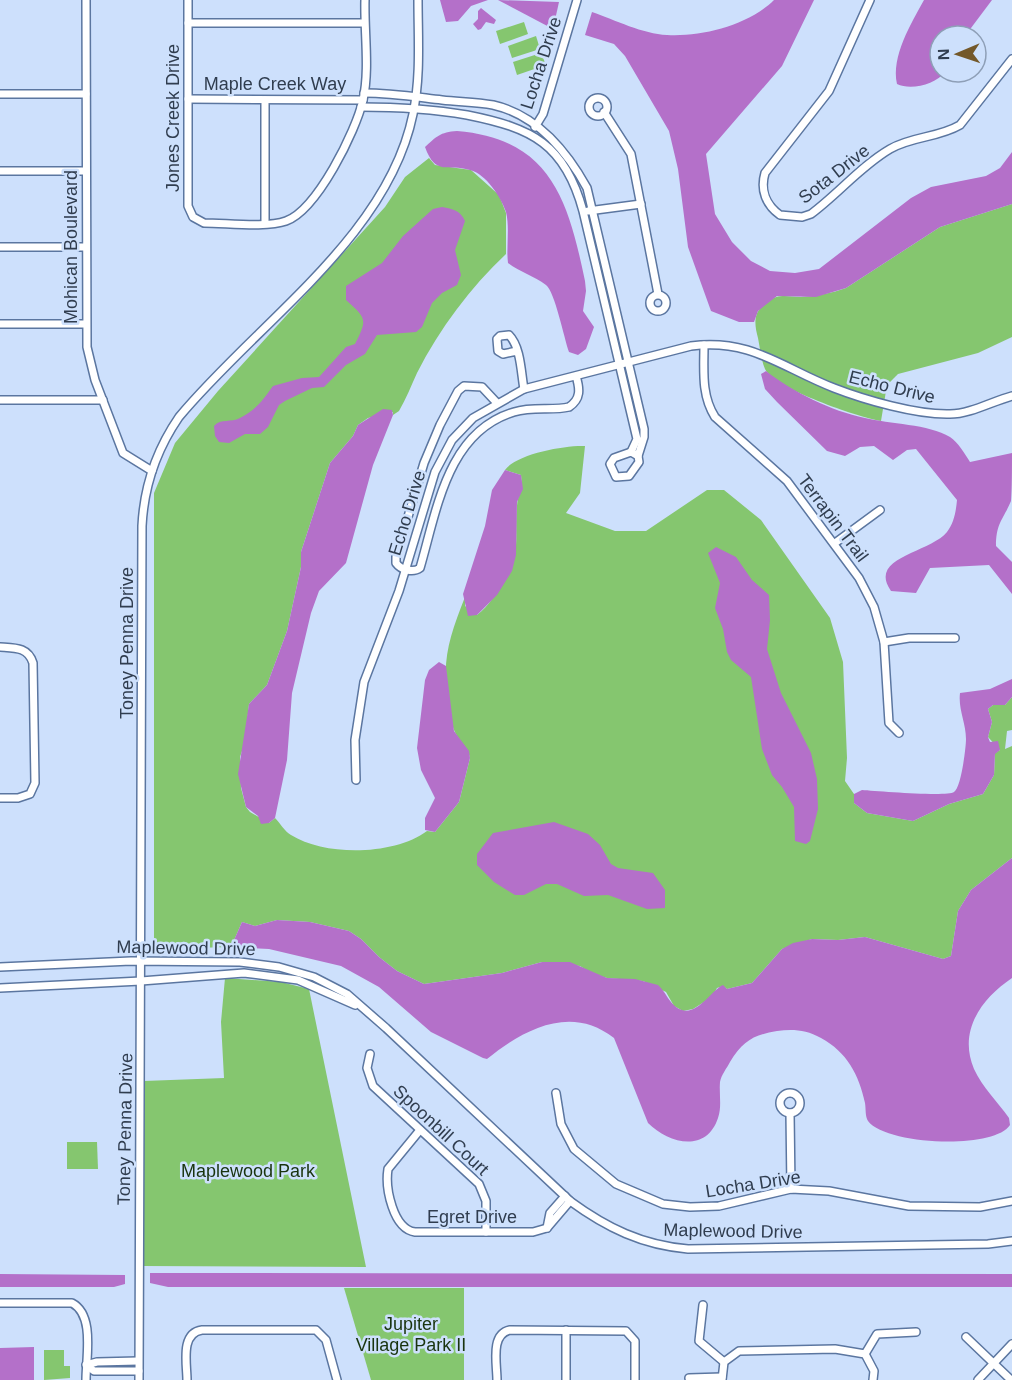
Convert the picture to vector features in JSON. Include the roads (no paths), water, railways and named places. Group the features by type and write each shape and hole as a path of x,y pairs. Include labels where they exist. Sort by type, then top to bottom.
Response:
{"street":[{"name":"Mohican Boulevard","path":"86,0 86,324 90,364 123,453 152,471"},
{"name":"Jones Creek Drive","path":"188,0 189,212 198,221 204,223 265,223 290,219 314,196 339,158 363,100 365,0"},
{"name":"Toney Penna Drive","path":"139,1380 142,526 144,496 160,448 187,407 349,240 373,208 401,155 414,107 418,0"},
{"name":"Locha Drive","path":"530,134 543,114 577,0"},
{"name":"Sota Drive","path":"870,0 829,91 765,173 763,187 766,200 780,215 802,217 811,214 888,150 905,141 949,131 960,125 1012,59"},
{"path":"188,23 364,22"},
{"path":"0,94 86,94"},
{"name":"Maple Creek Way","path":"188,99 363,100 416,96 494,106 536,125 556,141 575,166 586,188 625,363"},
{"path":"265,100 265,223"},
{"name":"Maple Creek Way","path":"363,100 497,120 530,134 554,152 573,179 625,363"},
{"path":"604,112 631,154 658,294"},
{"path":"0,171 86,171"},
{"path":"583,211 641,204"},
{"path":"0,247 86,247"},
{"path":"0,324 86,324"},
{"name":"Echo Drive","path":"356,780 355,740 360,701 371,663 406,569 431,484 442,456 462,428 497,403 544,382 704,345 731,345 754,350 834,388 932,413 953,414 1012,396"},
{"name":"Terrapin Trail","path":"704,345 704,387 708,405 715,417 787,481 834,543 868,595 884,642 889,723 899,733"},
{"path":"517,351 524,389"},
{"path":"625,363 637,439 634,454"},
{"path":"497,403 482,387 473,386 458,391 453,399 424,463 396,557 398,566 406,569 420,568 448,475 454,461 471,438 493,421 515,412 569,407 576,401 579,393 576,376"},
{"path":"0,400 103,400"},
{"path":"834,543 880,510"},
{"path":"884,642 909,638 955,638"},
{"path":"0,648 15,648 28,652 33,663 35,783 30,794 0,798"},
{"name":"Maplewood Drive","path":"0,967 141,961 240,962 300,972 332,985 348,994 386,1028 568,1198 605,1225 629,1237 670,1248 988,1244 1012,1241"},
{"name":"Maplewood Drive","path":"0,988 244,973 298,980 360,1007"},
{"name":"Spoonbill Court","path":"370,1054 367,1068 373,1086 479,1185 486,1201 486,1232"},
{"name":"Locha Drive","path":"556,1093 561,1124 574,1149 604,1176 639,1196 663,1204 702,1207 791,1190 830,1191 909,1206 980,1207 1012,1201"},
{"path":"790,1113 791,1190"},
{"name":"Egret Drive","path":"420,1130 388,1169 387,1179 398,1223 406,1229 415,1232 533,1232 546,1228 550,1213 568,1198"},
{"path":"0,1303 72,1303 81,1308 86,1318 86,1380"},
{"path":"703,1305 699,1341 724,1362"},
{"path":"187,1380 187,1340 193,1332 202,1330 316,1330 326,1340 337,1380"},
{"path":"497,1380 497,1340 502,1333 510,1330 622,1330 630,1333 635,1341 635,1380"},
{"path":"566,1330 566,1380"},
{"path":"866,1354 877,1334 916,1332"},
{"path":"966,1337 1011,1380"},
{"path":"978,1380 1012,1344"},
{"path":"689,1377 722,1379 724,1362 739,1351 836,1349 866,1354"},
{"path":"866,1354 874,1371 873,1380"},
{"path":"86,1365 97,1362 138,1361"},
{"path":"86,1365 94,1371 139,1371"}],"park label":[{"name":"Maplewood Park","path":"248,1171"},
{"name":"Jupiter Village Park II","path":"411,1334"}]}
